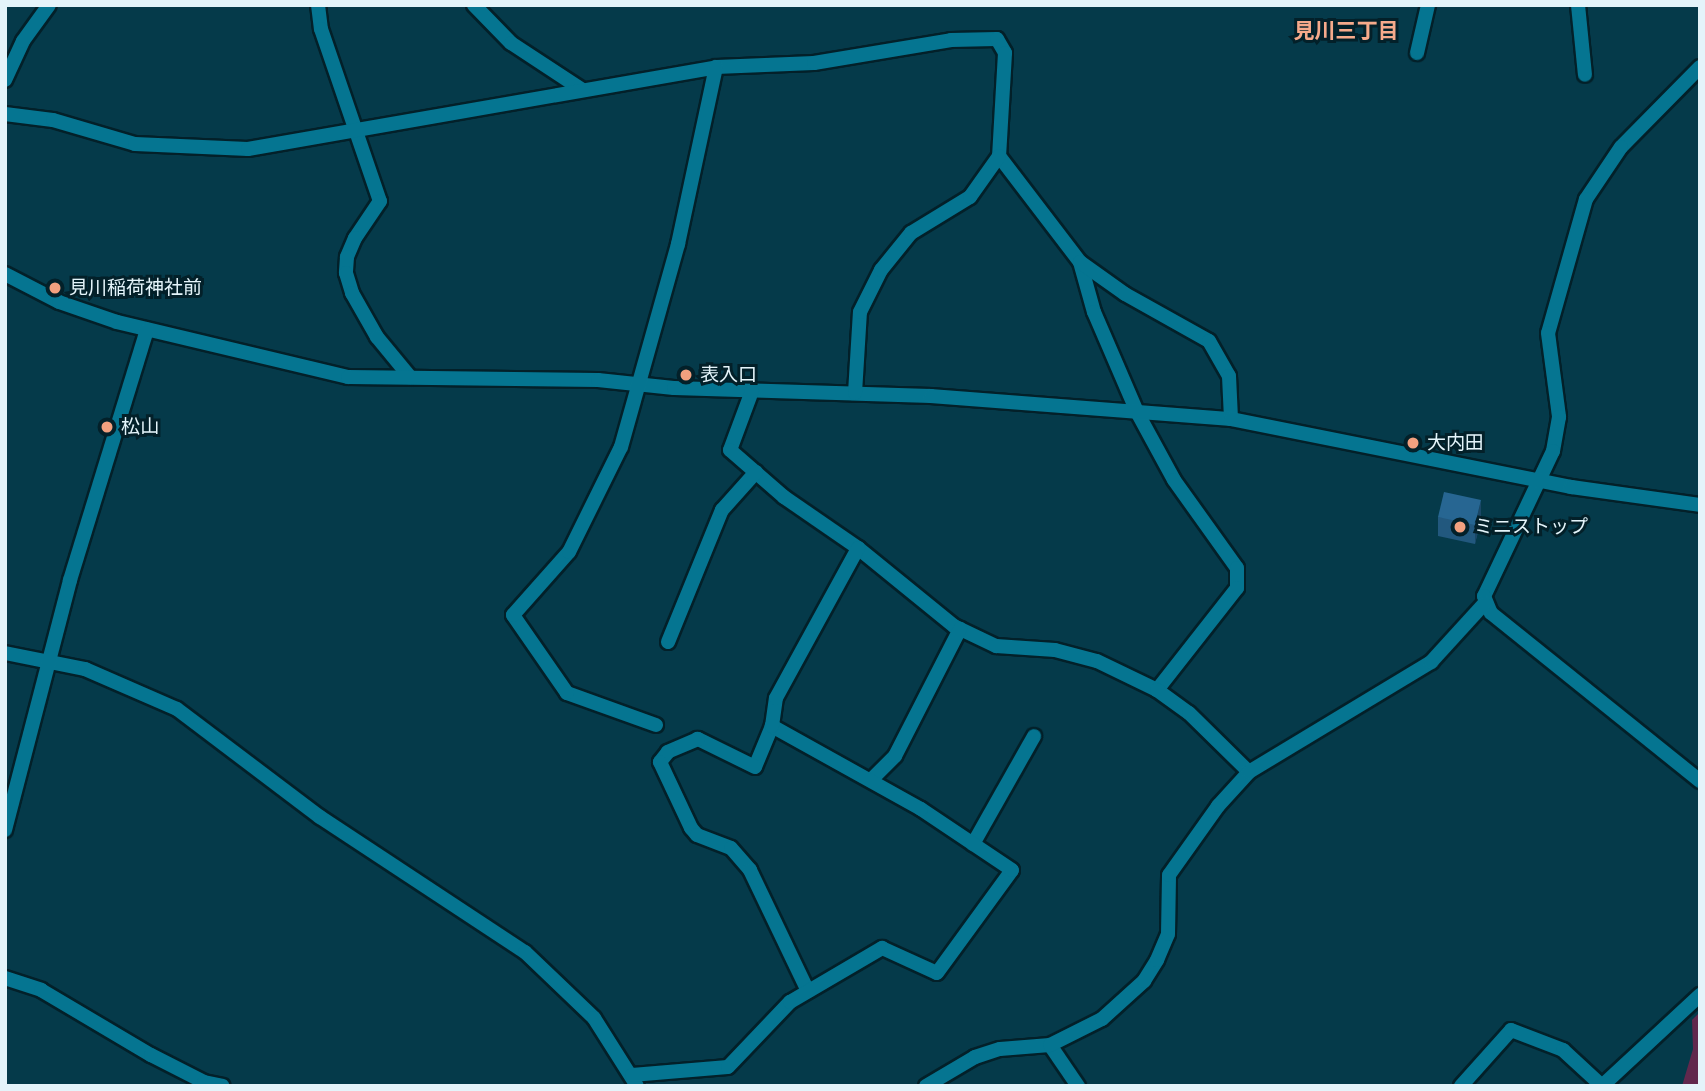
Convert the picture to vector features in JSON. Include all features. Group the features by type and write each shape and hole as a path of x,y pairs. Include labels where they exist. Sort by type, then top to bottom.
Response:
{"street":[{"path":"5,80 23,41 49,5"},
{"path":"318,5 321,29 359,129 380,201 355,238 346,273 377,337 410,377"},
{"path":"474,5 511,43 581,89"},
{"path":"1417,53 1428,5"},
{"path":"1578,5 1585,75"},
{"path":"5,114 53,120 135,144 206,149 293,143 581,89 716,67 814,63 951,40 998,39 1005,53 999,156 970,197 911,233 881,270 860,312 855,393"},
{"path":"656,725 567,693 513,615 548,578 581,530 621,447 678,244 716,67"},
{"path":"926,1086 975,1057 1000,1049 1050,1045 1101,1019 1144,981 1168,934 1168,875 1218,806 1249,772 1431,662 1484,604 1486,586 1553,451 1559,417 1548,332 1586,199 1621,147 1700,67"},
{"path":"999,156 1080,262 1125,294 1209,341 1229,376 1231,419"},
{"path":"1080,262 1080,274 1137,412 1174,480 1237,568 1237,589 1157,690"},
{"path":"5,274 59,302 147,330 330,374 410,377 512,376 752,391 855,393 1231,419 1539,481 1700,505"},
{"path":"5,830 52,660 70,580 147,330"},
{"path":"752,391 730,450 960,629 996,646 1055,650 1097,661 1157,690 1189,713 1249,772"},
{"path":"668,642 722,510 756,472"},
{"path":"808,991 750,870 731,848 697,835 691,828 660,762 667,752 698,739 755,767 772,726 776,698 858,548"},
{"path":"1484,604 1700,781"},
{"path":"871,780 895,756 960,629"},
{"path":"5,653 52,660 109,677 177,709 320,817 525,953 594,1018 634,1080 727,1067 790,1002 882,948 937,973 1012,870 871,780 772,726"},
{"path":"973,844 1034,736"},
{"path":"5,978 41,990 151,1055 204,1082 223,1086"},
{"path":"1461,1086 1511,1030 1563,1050 1602,1086 1700,995"},
{"path":"1050,1045 1078,1086"}],"shaded area":[{"path":"1700,1012 1700,1086 1682,1086 1693,1049 1692,1020"}],"building":[{"path":"1444,492 1481,500 1475,525 1438,517"}],"place":[{"name":"見川稲荷神社前","path":"55,288"},
{"name":"表入口","path":"686,375"},
{"name":"松山","path":"107,427"},
{"name":"大内田","path":"1413,443"},
{"name":"ミニストップ","path":"1460,527"}],"district":[{"name":"見川三丁目","path":"1346,31"}]}
